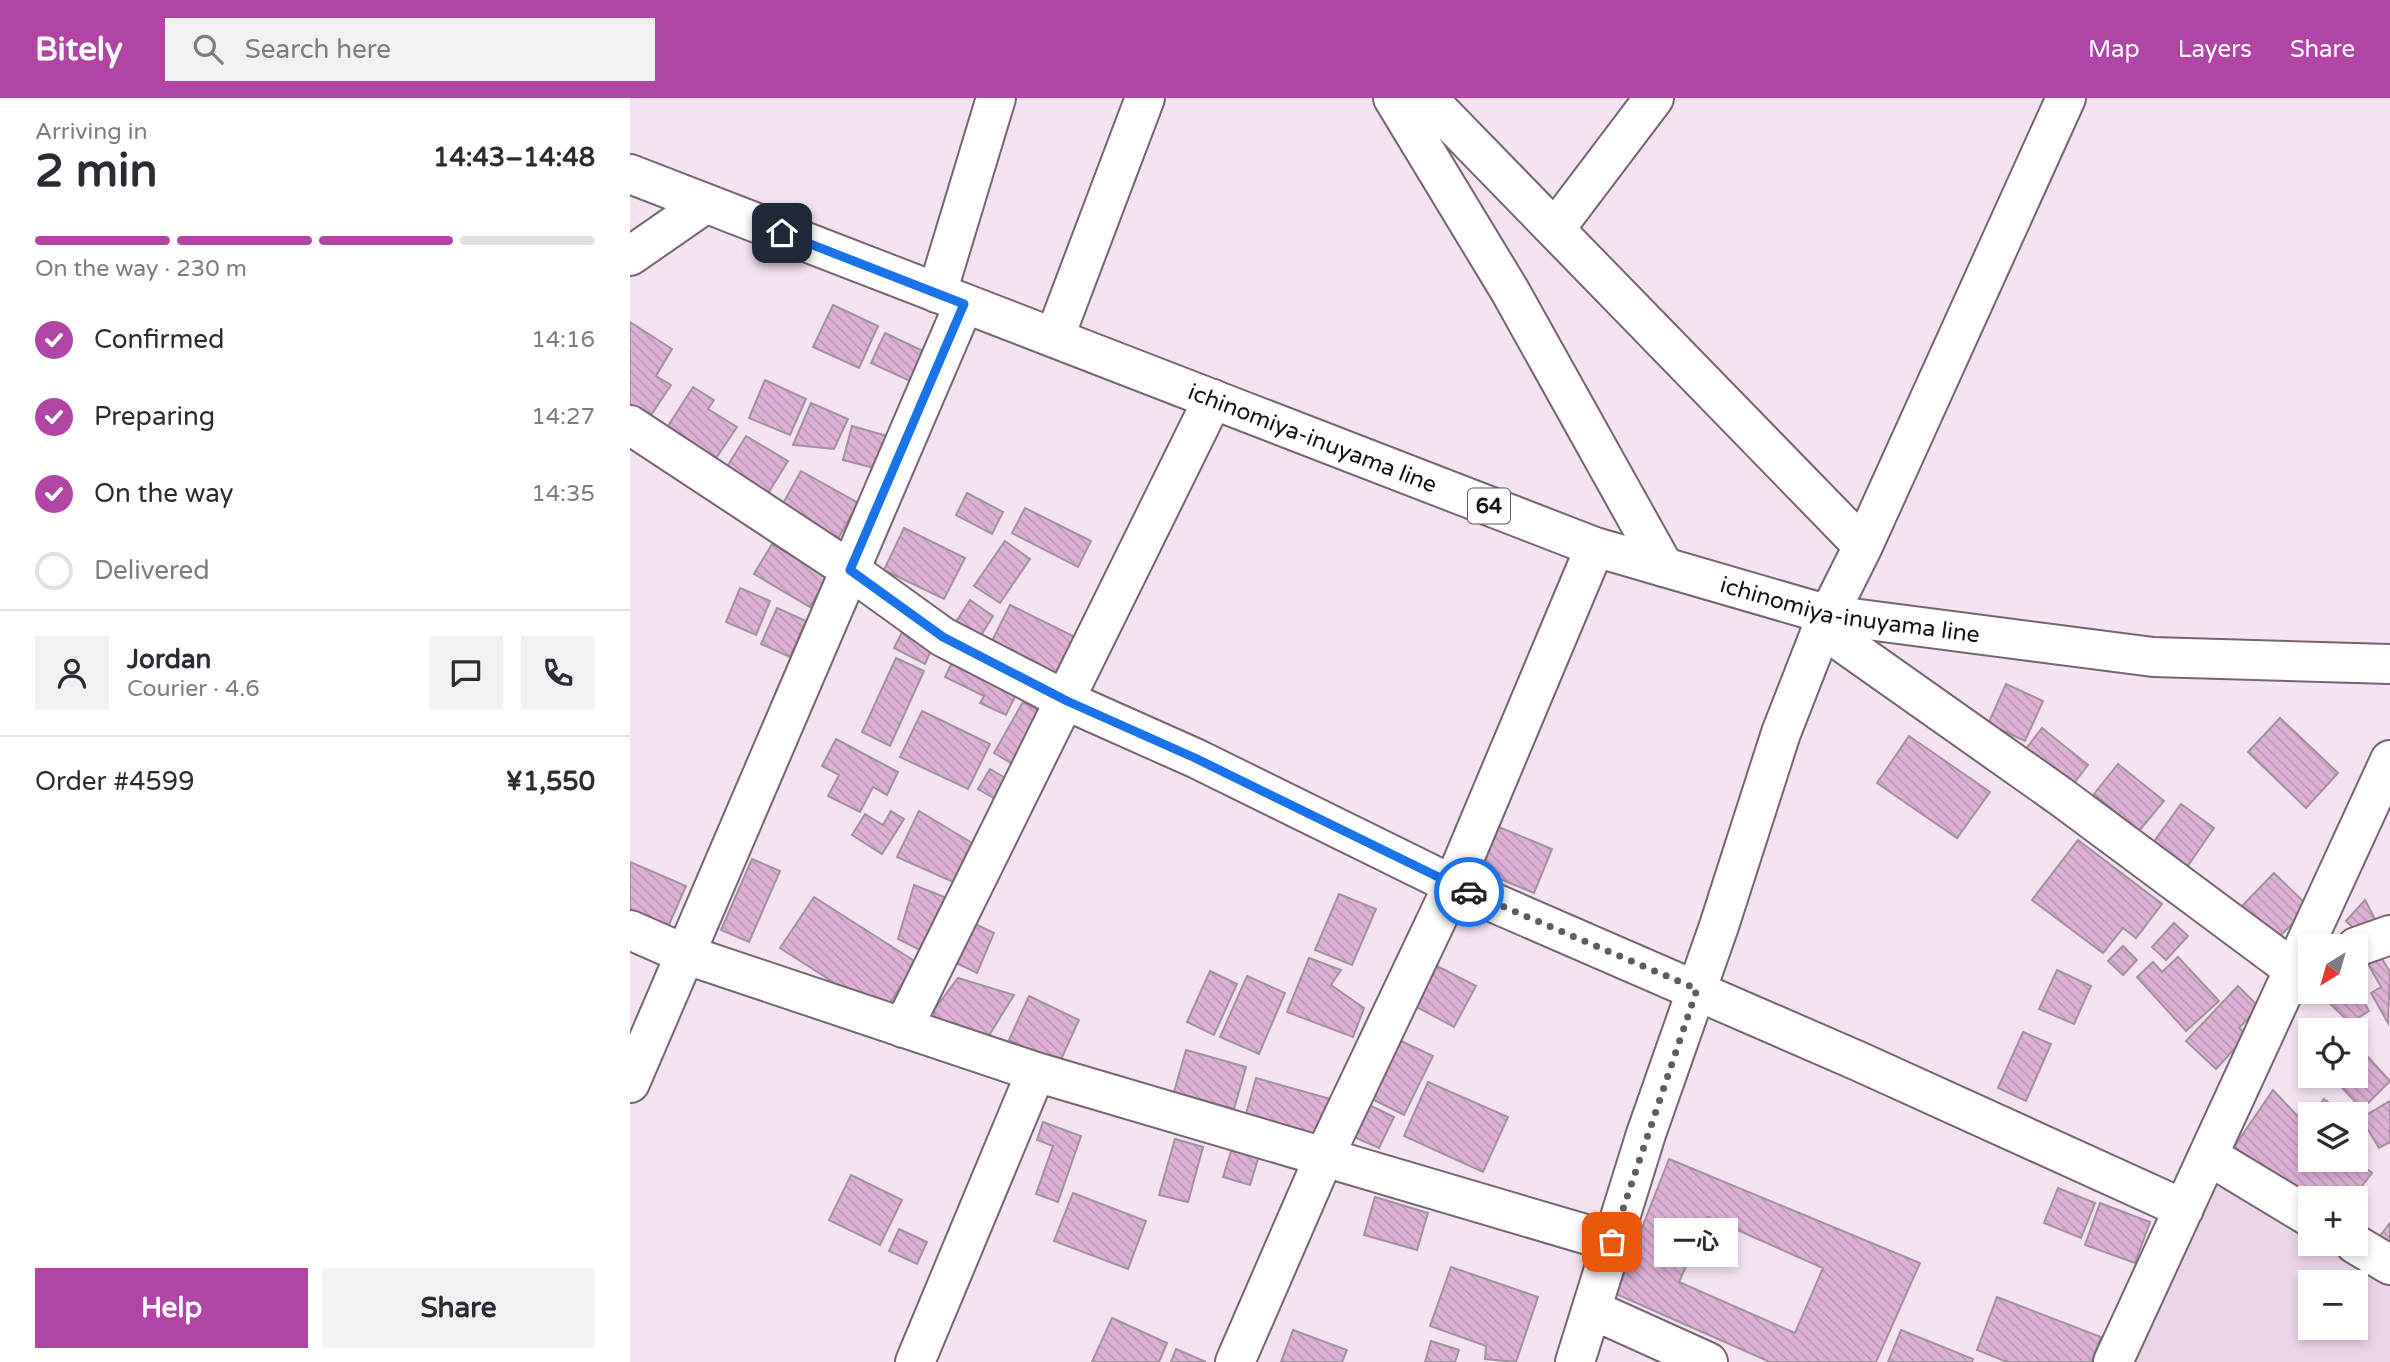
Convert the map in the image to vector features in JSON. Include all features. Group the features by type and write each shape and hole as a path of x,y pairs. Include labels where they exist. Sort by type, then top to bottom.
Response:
{"street":[{"path":"630,1083 850,570 950,298 996,98"},
{"path":"1055,336 1145,98"},
{"path":"1393,98 1510,291 1664,566"},
{"path":"1427,98 1863,546"},
{"path":"1555,229 1654,98"},
{"path":"1575,1362 1612,1242 1781,733 1826,621 1863,546 2066,98"},
{"name":"ichinomiya-inuyama line","path":"630,174 1055,336 1213,400 1595,547 1664,566 1826,621 2153,657 2390,664"},
{"path":"630,256 705,204"},
{"path":"904,1028 1213,400"},
{"path":"630,425 850,570 943,637 1067,701 1195,758 1453,885 1697,989 2184,1209"},
{"path":"1235,1362 1325,1155 1453,885 1595,547"},
{"path":"1826,621 2060,796 2298,964"},
{"path":"2316,934 2390,760"},
{"path":"630,930 687,955 1036,1072 1325,1155 1612,1242"},
{"path":"2368,942 2390,934"},
{"path":"2113,1362 2209,1156 2298,975"},
{"path":"915,1362 1036,1072"},
{"path":"2209,1156 2298,1210"},
{"path":"2368,1252 2390,1265"},
{"path":"1593,1310 1708,1362"}],"shaded area":[{"path":"2231,1184 2298,1222 2298,1256 2357,1256 2390,1275 2390,1362 2131,1362 2214,1187"}],"building":[{"path":"833,305 878,326 859,368 813,347"},
{"path":"630,322 672,349 656,376 671,385 647,421 630,410"},
{"path":"885,333 923,351 910,381 871,363"},
{"path":"765,380 806,399 790,435 749,418"},
{"path":"693,387 714,400 708,409 737,427 716,458 668,426"},
{"path":"811,403 848,419 834,449 793,445"},
{"path":"852,426 887,436 878,469 843,460"},
{"path":"746,436 788,461 767,495 725,470"},
{"path":"801,471 858,503 838,539 781,507"},
{"path":"967,493 1003,512 992,534 956,515"},
{"path":"1025,508 1091,541 1078,567 1012,533"},
{"path":"904,528 965,558 944,599 884,570"},
{"path":"1005,541 1030,559 1000,603 974,586"},
{"path":"772,544 827,577 810,607 754,574"},
{"path":"740,588 770,601 756,635 726,622"},
{"path":"970,600 993,616 980,637 956,622"},
{"path":"1010,605 1079,639 1059,681 990,645"},
{"path":"777,608 806,621 790,657 761,644"},
{"path":"903,630 933,646 925,664 894,648"},
{"path":"955,656 1019,688 1006,715 980,703 984,696 945,677"},
{"path":"896,658 924,671 890,746 862,732"},
{"path":"2006,684 2043,701 2025,741 1988,724"},
{"path":"1023,702 1049,716 1019,768 994,753"},
{"path":"922,711 990,744 968,789 900,757"},
{"path":"2280,718 2338,773 2306,808 2248,752"},
{"path":"2042,728 2088,765 2071,787 2025,750"},
{"path":"1909,736 1990,792 1957,838 1877,783"},
{"path":"836,739 898,772 887,795 873,787 860,812 828,796 839,775 822,766"},
{"path":"2118,764 2164,801 2139,831 2094,794"},
{"path":"990,769 1007,779 995,799 978,789"},
{"path":"2181,804 2214,828 2187,867 2153,843"},
{"path":"891,811 904,819 882,854 852,835 865,814 883,825"},
{"path":"919,811 974,844 953,882 897,857"},
{"path":"1494,825 1552,849 1534,893 1476,869"},
{"path":"2078,840 2162,904 2136,938 2123,928 2103,953 2032,900"},
{"path":"752,859 780,871 749,942 721,930"},
{"path":"630,862 686,886 668,927 630,911"},
{"path":"2274,873 2309,907 2276,940 2242,906"},
{"path":"914,885 947,898 926,953 898,939"},
{"path":"1339,894 1376,909 1352,965 1315,950"},
{"path":"814,897 916,962 883,1014 780,948"},
{"path":"2365,900 2377,923 2358,932 2346,921"},
{"path":"973,923 994,933 977,973 956,963"},
{"path":"2174,923 2188,936 2166,960 2152,947"},
{"path":"2123,946 2137,960 2123,975 2108,961"},
{"path":"2178,957 2219,1001 2186,1031 2137,977 2153,962 2162,972"},
{"path":"2381,957 2390,972 2388,1023 2371,993 2381,987 2368,964"},
{"path":"1309,958 1341,970 1331,985 1364,1008 1353,1037 1287,1012"},
{"path":"1433,964 1476,986 1454,1027 1413,1005"},
{"path":"2057,970 2091,986 2074,1024 2039,1009"},
{"path":"1210,971 1237,984 1214,1035 1187,1022"},
{"path":"1247,976 1285,993 1259,1054 1220,1037"},
{"path":"958,978 1014,995 985,1042 936,1027 934,1010"},
{"path":"2238,986 2259,1007 2239,1028 2247,1035 2216,1069 2186,1041"},
{"path":"1029,996 1079,1020 1059,1064 1009,1040"},
{"path":"2330,1004 2365,1004 2369,1011 2358,1018 2345,1018"},
{"path":"2023,1032 2051,1044 2026,1101 1998,1088"},
{"path":"1401,1041 1433,1056 1404,1115 1372,1099"},
{"path":"1186,1050 1246,1067 1234,1109 1174,1092"},
{"path":"2368,1057 2390,1081 2368,1103 2355,1102 2342,1088 2368,1088"},
{"path":"1256,1078 1330,1099 1320,1135 1246,1114"},
{"path":"1428,1082 1508,1117 1483,1172 1404,1136"},
{"path":"2273,1090 2298,1117 2298,1172 2368,1170 2372,1173 2362,1186 2298,1188 2234,1147"},
{"path":"2390,1101 2390,1142 2379,1148 2368,1130 2368,1114"},
{"path":"1369,1105 1394,1117 1379,1148 1354,1137"},
{"path":"1043,1122 1081,1136 1058,1202 1036,1194 1053,1146 1037,1140"},
{"path":"1175,1139 1203,1147 1188,1202 1159,1195"},
{"path":"1232,1148 1259,1156 1250,1185 1223,1177"},
{"path":"1669,1159 1920,1263 1876,1362 1770,1362 1616,1294","holes":["1708,1217 1823,1268 1795,1333 1679,1282"]},
{"path":"851,1175 902,1200 880,1245 829,1220"},
{"path":"2058,1188 2095,1203 2081,1238 2044,1223"},
{"path":"1073,1193 1146,1221 1128,1269 1054,1241"},
{"path":"1375,1197 1428,1213 1417,1250 1364,1235"},
{"path":"2100,1203 2150,1222 2135,1263 2085,1245"},
{"path":"2390,1223 2390,1246 2379,1237"},
{"path":"899,1229 927,1242 917,1264 889,1251"},
{"path":"1451,1267 1538,1297 1516,1362 1485,1359 1486,1346 1430,1326"},
{"path":"1997,1297 2101,1337 2091,1362 2007,1362 1977,1350"},
{"path":"1112,1318 1167,1343 1159,1362 1092,1362"},
{"path":"1293,1330 1347,1350 1342,1362 1281,1362"},
{"path":"1901,1330 1973,1359 1972,1362 1888,1362"},
{"path":"1431,1341 1459,1350 1455,1362 1425,1362"},
{"path":"1176,1349 1206,1362 1171,1362"}],"way so far":[{"path":"1469,892 1697,989 1612,1242"}],"place":[{"name":"一心","path":"1612,1242"}],"route":[{"path":"782,233 964,304 850,570 943,637 1067,701 1195,758 1469,892"}]}
